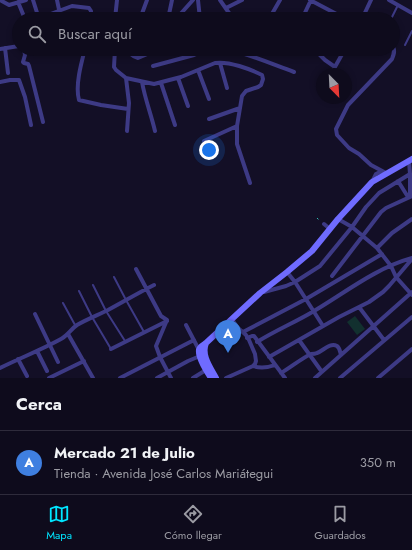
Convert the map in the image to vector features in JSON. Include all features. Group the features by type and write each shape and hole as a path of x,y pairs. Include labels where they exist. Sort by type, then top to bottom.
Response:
{"street":[{"path":"0,0 9,5 26,0"},
{"path":"33,0 36,12"},
{"path":"57,0 59,10"},
{"path":"116,12 117,0"},
{"path":"143,12 148,0"},
{"path":"169,12 172,0"},
{"path":"182,12 193,0"},
{"path":"198,0 199,12"},
{"path":"220,0 228,12"},
{"path":"226,8 242,0"},
{"path":"273,12 280,0"},
{"path":"305,12 311,0 334,12"},
{"path":"366,12 372,0"},
{"path":"388,0 412,13"},
{"path":"18,2 22,12"},
{"path":"54,12 72,6 90,8 92,12"},
{"path":"0,49 12,47"},
{"path":"5,48 8,73"},
{"path":"25,56 23,62 30,66 43,122"},
{"path":"84,56 78,82 79,100 128,109"},
{"path":"115,56 114,67 126,78 154,84 178,78 215,63 237,65 262,75 261,85 246,91 242,96 237,126 237,144 250,183"},
{"path":"133,56 138,58 143,56"},
{"path":"154,66 190,56"},
{"path":"252,56 294,72"},
{"path":"321,56 335,67 341,56"},
{"path":"384,172 371,165 359,154 349,148 337,135 336,129 348,105 393,56"},
{"path":"220,63 227,88"},
{"path":"198,70 209,99"},
{"path":"126,78 129,103 127,131"},
{"path":"178,78 188,106"},
{"path":"0,82 19,80 25,97 31,125"},
{"path":"142,82 144,96 151,114 155,131"},
{"path":"161,83 175,125"},
{"path":"209,119 240,108"},
{"path":"204,141 237,126"},
{"path":"157,378 188,361 199,353 201,346 260,293 312,251 338,219 372,182 384,172 410,160 410,196"},
{"path":"260,293 295,282 320,266 352,228 366,207 379,193 410,174"},
{"path":"398,181 410,196"},
{"path":"332,276 381,212 410,196"},
{"path":"315,378 411,293 396,277 391,266 377,248 363,236 338,219"},
{"path":"377,248 392,233 412,219"},
{"path":"324,224 330,229"},
{"path":"242,332 306,299 382,254"},
{"path":"257,342 314,311 358,283 391,266 412,259"},
{"path":"269,358 323,326 370,302 383,292 412,259"},
{"path":"136,269 161,316 167,320"},
{"path":"287,272 323,326"},
{"path":"0,368 62,339 76,326 154,285"},
{"path":"359,307 384,340"},
{"path":"35,314 58,362"},
{"path":"340,378 412,317"},
{"path":"226,378 253,366 256,360 248,338 239,330 232,319"},
{"path":"112,349 167,320"},
{"path":"167,320 156,344 160,357 170,378"},
{"path":"186,325 211,378"},
{"path":"68,334 93,378"},
{"path":"248,338 253,336 285,378"},
{"path":"120,378 194,340"},
{"path":"299,340 322,372"},
{"path":"206,343 204,347 204,354 216,378"},
{"path":"281,373 310,355 318,353 331,346 335,345 338,347 341,355"},
{"path":"378,378 412,348"},
{"path":"37,351 47,371"},
{"path":"18,359 27,376"},
{"path":"49,378 84,361"},
{"path":"253,366 263,368 275,365"},
{"path":"193,378 206,370"}],"lane":[{"path":"394,12 398,5"},
{"path":"405,45 412,31"},
{"path":"114,277 144,332"},
{"path":"93,285 106,311 125,341"},
{"path":"79,291 92,317 112,349"},
{"path":"63,303 76,326"}],"path":[{"path":"317,218 324,224"}],"green space":[{"path":"355,316 365,329 357,335 347,322"}],"place":[{"name":"Mercado 21 de Julio","path":"228,353"}]}
